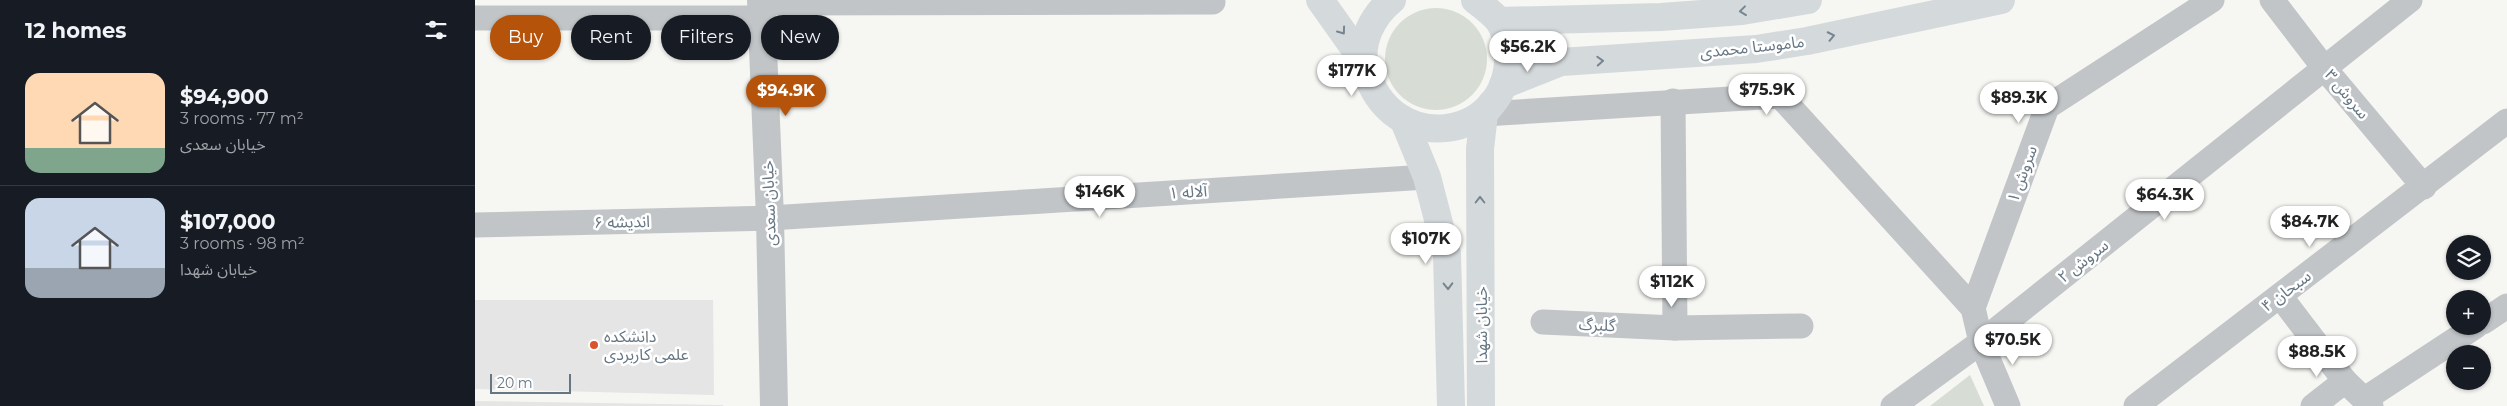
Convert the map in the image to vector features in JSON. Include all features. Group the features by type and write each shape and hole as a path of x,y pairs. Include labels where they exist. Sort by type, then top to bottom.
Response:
{"main road":[{"path":"1320,0 1364,62"},
{"path":"1475,0 1499,21 1661,17 1743,12 1808,0"},
{"name":"ماموستا محمدی","path":"1494,99 1561,62 1756,49 1807,41 2001,0"},
{"path":"1384,2 1372,23 1365,42 1364,62 1370,86 1384,106 1404,121 1420,127 1437,129 1455,127 1470,120 1485,111 1494,99"},
{"name":"خیابان شهدا","path":"1481,406 1480,150 1494,99 1508,64 1507,42 1499,21"},
{"name":"خیابان شهدا","path":"1404,121 1427,178 1447,254 1451,406"}],"street":[{"name":"سروش ۱","path":"1973,308 2047,107 2212,0"},
{"name":"سروش ۳","path":"2272,0 2325,69 2424,187"},
{"name":"سروش ۲","path":"1893,406 1981,342 2410,0"},
{"path":"475,18 761,7 1213,2"},
{"name":"خیابان سعدی","path":"761,7 770,218 774,406"},
{"path":"1494,99 1673,101 1780,96 1973,308 1981,342 2008,406"},
{"path":"1673,101 1675,328"},
{"name":"سبحان ۴","path":"2136,406 2424,187 2507,121"},
{"name":"آلاله ۱","path":"770,218 1427,178"},
{"name":"اندیشه ۶","path":"475,226 770,218"},
{"path":"2280,296 2345,381 2368,403 2463,335"},
{"path":"2491,317 2507,306"},
{"name":"گلبرگ","path":"1543,322 1675,328 1801,326"},
{"path":"2313,406 2345,381"}],"shaded area":[{"path":"1436,8 1446,9 1465,16 1479,30 1486,49 1486,69 1479,88 1465,102 1446,109 1436,110 1426,109 1407,102 1393,88 1386,69 1385,59 1386,49 1393,30 1407,16 1426,9"},
{"name":"دانشکده علمی کاربردی","path":"475,300 713,300 714,395 475,389"},
{"path":"1970,375 1984,406 1930,406"},
{"path":"475,401 723,405 723,406 475,406"}],"place":[{"name":"دانشکده علمی کاربردی","path":"594,345"}]}
